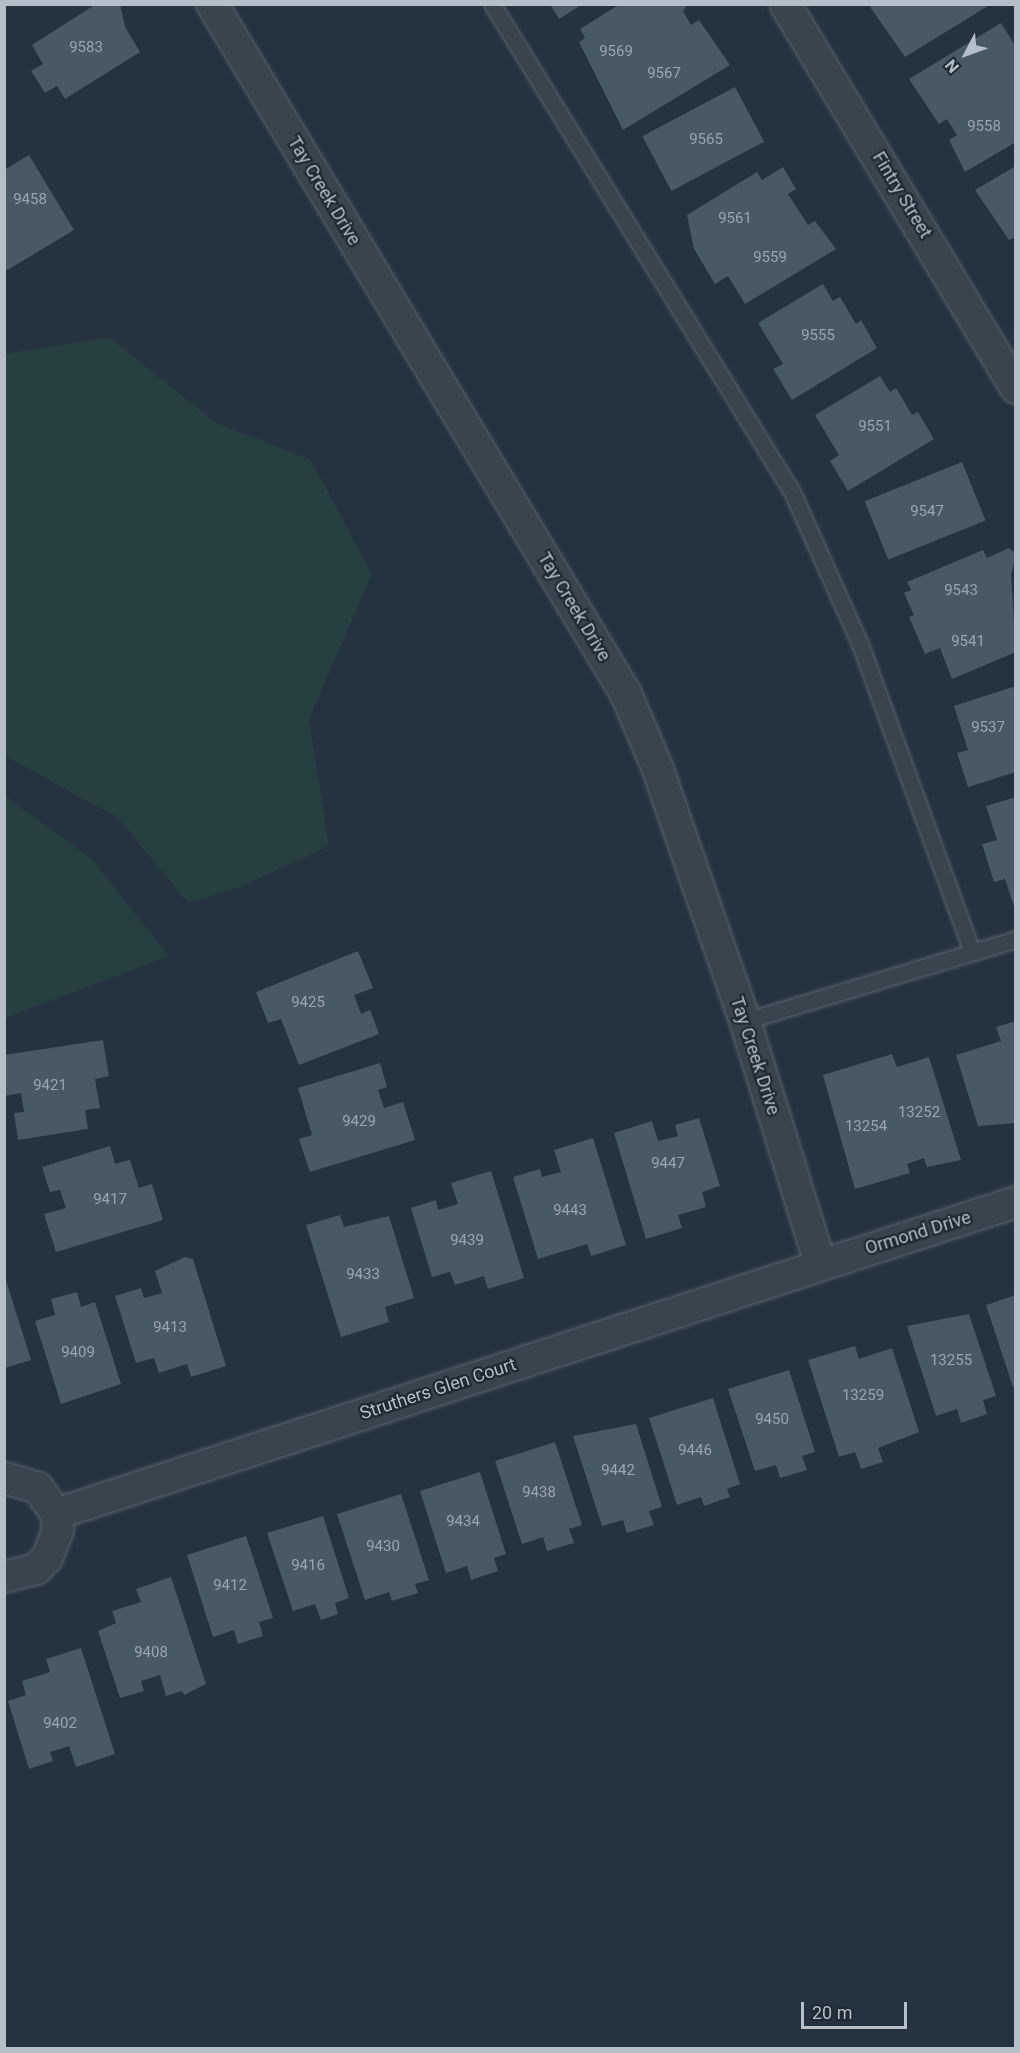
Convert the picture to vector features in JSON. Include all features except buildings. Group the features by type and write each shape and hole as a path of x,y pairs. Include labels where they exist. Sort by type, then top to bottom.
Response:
{"street":[{"name":"Tay Creek Drive","path":"212,4 626,694 657,767 745,1021 820,1264"},
{"name":"Fintry Street","path":"785,4 1016,388"},
{"name":"Ormond Drive","path":"820,1264 1016,1202"},
{"name":"Struthers Glen Court","path":"56,1514 820,1264"},
{"path":"4,1478 38,1488 56,1514 58,1530 47,1558 21,1576 4,1577"}],"lane":[{"path":"492,4 792,492 860,644 972,952"},
{"path":"745,1021 1016,939"}],"green space":[{"path":"109,337 216,423 311,460 372,574 309,719 329,846 242,886 188,903 118,818 5,756 5,354"},
{"path":"5,796 92,859 169,956 5,1018"}]}
